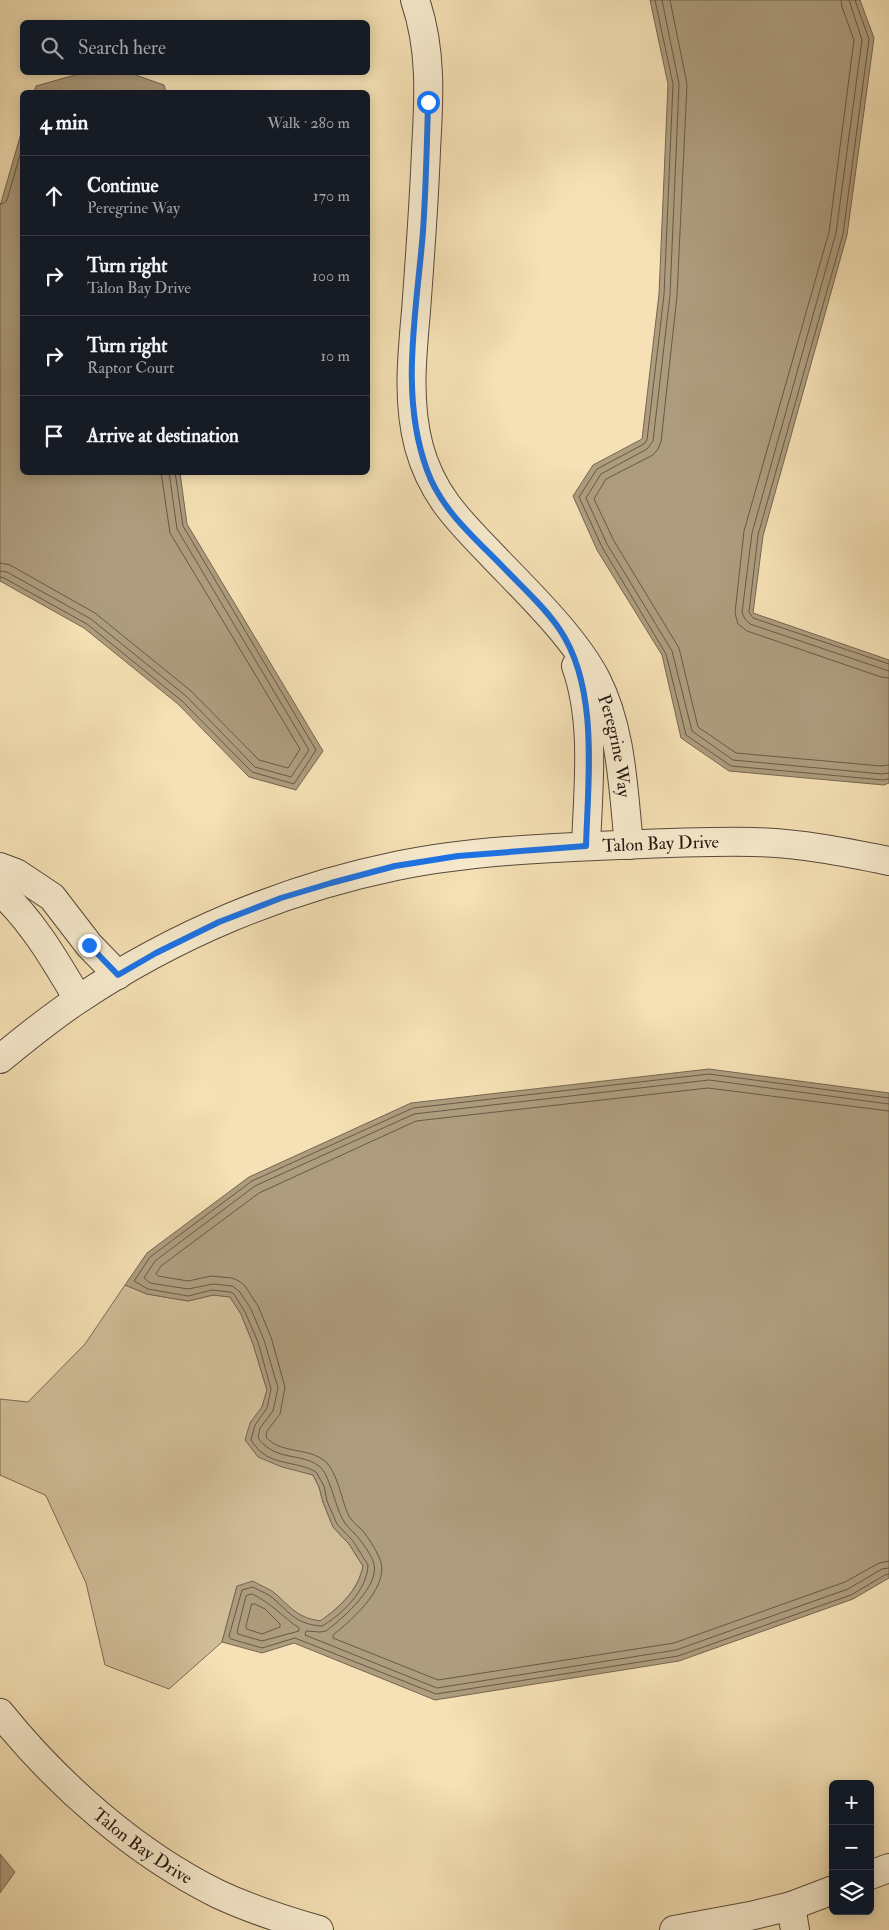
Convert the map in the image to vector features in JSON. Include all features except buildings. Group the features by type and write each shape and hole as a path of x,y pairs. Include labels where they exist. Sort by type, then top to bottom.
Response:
{"street":[{"name":"Peregrine Way","path":"415,0 424,33 429,69 423,229 411,383 413,419 420,448 428,472 454,517 542,608 581,655 595,678 608,707 617,735 629,845"},
{"name":"Peregrine Way","path":"560,630 570,648 585,701 588,747 586,846"},
{"name":"Talon Bay Drive","path":"0,1059 43,1024 78,999 156,953 219,922 281,898 395,866 458,856 586,846 755,842 808,846 889,862"},
{"path":"0,867 24,878 52,897 89,945 118,975"},
{"path":"0,890 18,907 33,926 78,999"},
{"name":"Talon Bay Drive","path":"0,1712 44,1762 91,1807 135,1843 163,1862 219,1894 280,1919 319,1930"},
{"path":"874,1874 889,1868"},
{"path":"674,1930 793,1918 829,1893"}],"shaded area":[{"path":"125,1285 147,1294 188,1301 213,1295 230,1297 241,1314 253,1344 267,1390 262,1407 250,1423 298,1470 313,1475 333,1527 349,1544 363,1566 361,1575 353,1590 341,1604 321,1621 307,1619 288,1607 276,1594 237,1586 222,1642 169,1689 105,1665 86,1583 47,1498 45,1495 0,1475 0,1399 28,1402 85,1344"}],"water":[{"path":"650,0 860,0 874,38 847,235 763,536 753,613 889,660 889,783 884,785 729,771 681,738 662,655 597,550 573,496 593,465 642,439 659,294 668,84"},
{"path":"75,75 136,75 164,85 165,90 35,90 36,86"},
{"path":"20,137 20,475 180,475 187,524 323,751 296,790 249,777 178,704 84,628 0,581 0,206"},
{"path":"709,1069 889,1093 889,1578 853,1599 679,1661 435,1700 294,1643 262,1653 222,1642 237,1586 253,1581 275,1593 301,1615 320,1621 347,1598 361,1575 363,1566 349,1544 333,1527 313,1475 282,1467 258,1457 245,1440 250,1423 262,1407 267,1390 253,1344 241,1314 230,1297 213,1295 188,1301 147,1294 125,1285 147,1253 249,1177 411,1103"},
{"path":"0,1854 15,1872 0,1893"}],"route":[{"path":"89,945 118,975 156,953 219,922 281,898 331,883 395,866 458,856 586,846 588,747 585,701 570,648 560,630 542,608 454,517 440,496 428,472 413,419 411,383 423,229 428,102"}]}
